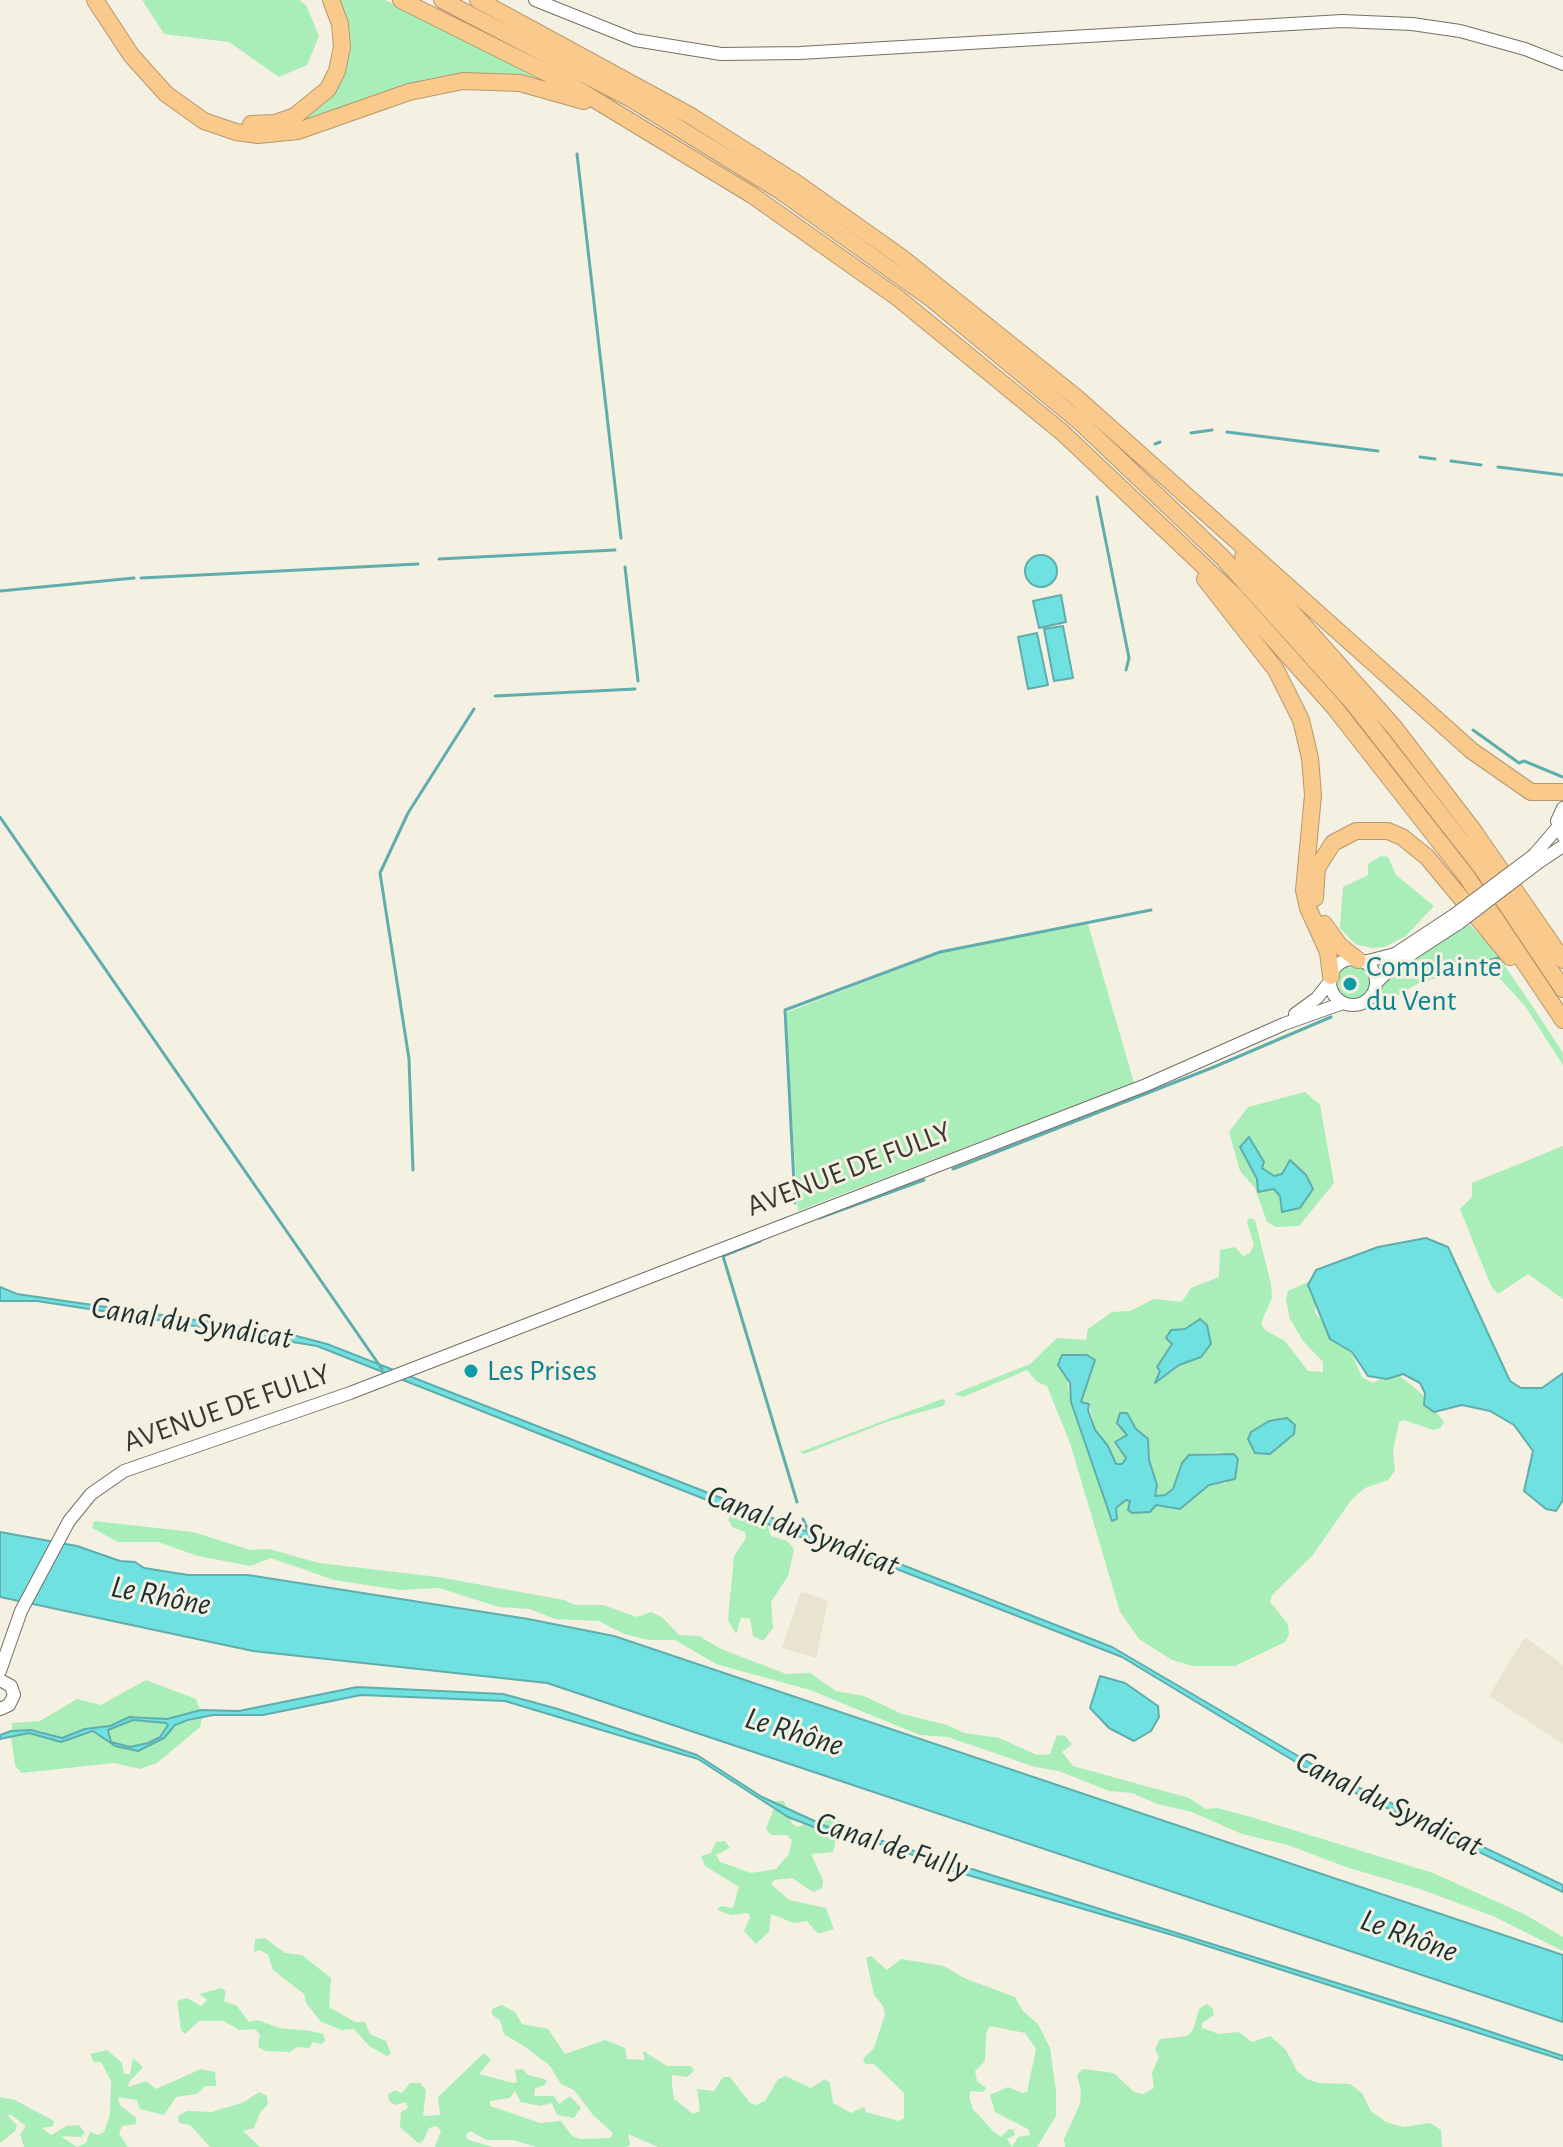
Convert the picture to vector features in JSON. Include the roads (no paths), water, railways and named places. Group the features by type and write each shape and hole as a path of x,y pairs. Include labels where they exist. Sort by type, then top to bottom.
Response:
{"highway":[{"path":"95,0 131,55 166,94 204,121 236,132 258,135 298,131 424,88 478,80 520,83 560,93 662,139"},
{"path":"106,0 143,54 178,92 218,116 255,124 295,116 318,101 332,83 342,39 331,0"},
{"path":"401,0 545,71 662,139 786,218 898,298 997,376 1110,475 1235,596 1334,707 1458,866 1563,1020"},
{"path":"442,0 600,81 779,190 933,300 1080,422 1223,558 1346,694 1464,844 1563,989"},
{"path":"478,0 656,95 795,182 949,293 1077,398 1450,733 1500,773 1531,792 1563,806"},
{"path":"1077,398 1252,567 1339,662 1473,830 1563,960"},
{"path":"1110,475 1243,626 1276,670 1296,708 1308,746 1313,783 1304,890 1308,908 1328,952 1331,978"},
{"path":"1531,792 1563,792"},
{"path":"1361,961 1340,946 1324,923 1315,896 1315,878 1321,859 1337,840 1356,831 1382,830 1408,841 1433,863 1498,941 1563,1031"}],"main road":[{"path":"535,0 624,37 665,47 721,54 778,54 1342,21 1412,24 1460,31 1525,49 1563,64"},
{"path":"1457,919 1395,954 1342,963 1331,978 1333,994 1343,1003 1355,1005 1366,1001 1376,983 1396,964 1457,919 1536,859 1560,832 1563,806"},
{"path":"1536,859 1563,846"},
{"path":"1361,961 1373,971 1376,983"},
{"name":"AVENUE DE FULLY","path":"1284,1024 1317,998 1331,978"},
{"name":"AVENUE DE FULLY","path":"3,1666 21,1611 79,1507 98,1488 133,1467 263,1426 370,1385 1146,1085 1284,1024 1343,1003"},
{"path":"0,1709 13,1699 5,1682 3,1666"}],"water":[{"path":"1041,555 1052,560 1057,571 1052,582 1041,587 1030,582 1025,571 1030,560"},
{"path":"1061,595 1066,622 1039,628 1033,601"},
{"path":"1063,626 1073,678 1054,681 1044,629"},
{"path":"1037,633 1048,685 1028,689 1018,637"},
{"path":"1249,1137 1264,1162 1262,1168 1274,1176 1282,1174 1290,1160 1306,1175 1313,1189 1300,1208 1282,1212 1280,1196 1274,1189 1258,1192 1257,1179 1240,1147"},
{"path":"1426,1238 1448,1247 1510,1381 1521,1388 1542,1388 1563,1373 1563,1500 1556,1511 1546,1509 1524,1491 1533,1451 1514,1425 1490,1411 1462,1405 1434,1412 1424,1405 1425,1393 1420,1383 1403,1374 1387,1379 1368,1376 1352,1352 1330,1339 1308,1285 1316,1270 1378,1247"},
{"name":"Canal du Syndicat","path":"0,1287 17,1294 285,1333 327,1344 834,1542 859,1548 1112,1647 1322,1770 1563,1885 1563,1892 1314,1773 1122,1657 956,1592 850,1551 826,1547 317,1346 37,1301 0,1301"},
{"path":"1200,1319 1207,1325 1211,1344 1201,1357 1179,1365 1155,1383 1160,1371 1157,1367 1172,1344 1166,1338 1171,1330 1185,1329"},
{"path":"1062,1355 1087,1355 1095,1360 1081,1402 1089,1404 1095,1430 1108,1446 1116,1464 1122,1464 1126,1458 1115,1442 1127,1435 1117,1423 1120,1413 1127,1413 1136,1429 1148,1439 1149,1460 1157,1485 1155,1496 1165,1495 1173,1489 1182,1463 1189,1455 1234,1454 1238,1459 1235,1479 1209,1485 1180,1509 1156,1505 1150,1512 1132,1513 1128,1510 1130,1501 1126,1500 1116,1508 1117,1519 1112,1521 1071,1402 1070,1383 1058,1365"},
{"path":"1287,1418 1295,1425 1294,1434 1270,1454 1255,1453 1248,1439 1251,1432 1269,1421"},
{"name":"Le Rhône","path":"0,1532 77,1546 120,1561 135,1562 144,1568 188,1575 248,1575 528,1619 614,1636 1563,1955 1563,2022 547,1683 253,1651 0,1597"},
{"path":"1100,1676 1125,1683 1158,1706 1159,1717 1151,1731 1134,1741 1109,1728 1090,1708"},
{"name":"Canal de Fully","path":"357,1687 503,1694 697,1755 762,1797 832,1829 863,1835 1452,2019 1563,2056 1563,2060 1179,1937 954,1871 871,1841 845,1839 788,1817 698,1759 505,1701 361,1695 263,1715 213,1715 175,1725 164,1738 138,1751 115,1746 93,1731 61,1742 29,1733 0,1739 0,1735 11,1731 31,1730 62,1738 85,1729 110,1726 129,1717 167,1719 201,1710 239,1711","holes":["133,1720 168,1725 160,1737 130,1747 111,1742 108,1730"]}],"waterway":[{"path":"577,154 621,538"},
{"path":"1191,433 1212,430"},
{"path":"1227,432 1378,451"},
{"path":"1155,444 1160,442"},
{"path":"1420,457 1435,459"},
{"path":"1451,461 1481,465"},
{"path":"1498,467 1563,475"},
{"path":"1097,497 1129,658 1126,670"},
{"path":"439,559 615,550"},
{"path":"141,578 418,564"},
{"path":"625,567 638,681"},
{"path":"0,591 134,578"},
{"path":"495,696 635,689"},
{"path":"413,1170 409,1059 380,873 408,813 474,709"},
{"path":"1473,730 1519,763 1524,761 1563,777"},
{"path":"0,817 382,1369"},
{"path":"795,1203 785,1010 940,952 1151,910"},
{"path":"1481,963 1499,958"},
{"path":"953,1169 1214,1067 1331,1017"},
{"path":"819,1218 924,1180"},
{"path":"760,1241 723,1256 797,1502"},
{"path":"803,1519 809,1533"}],"place":[{"name":"Complainte du Vent","path":"1350,984"},
{"name":"Les Prises","path":"471,1371"}]}
